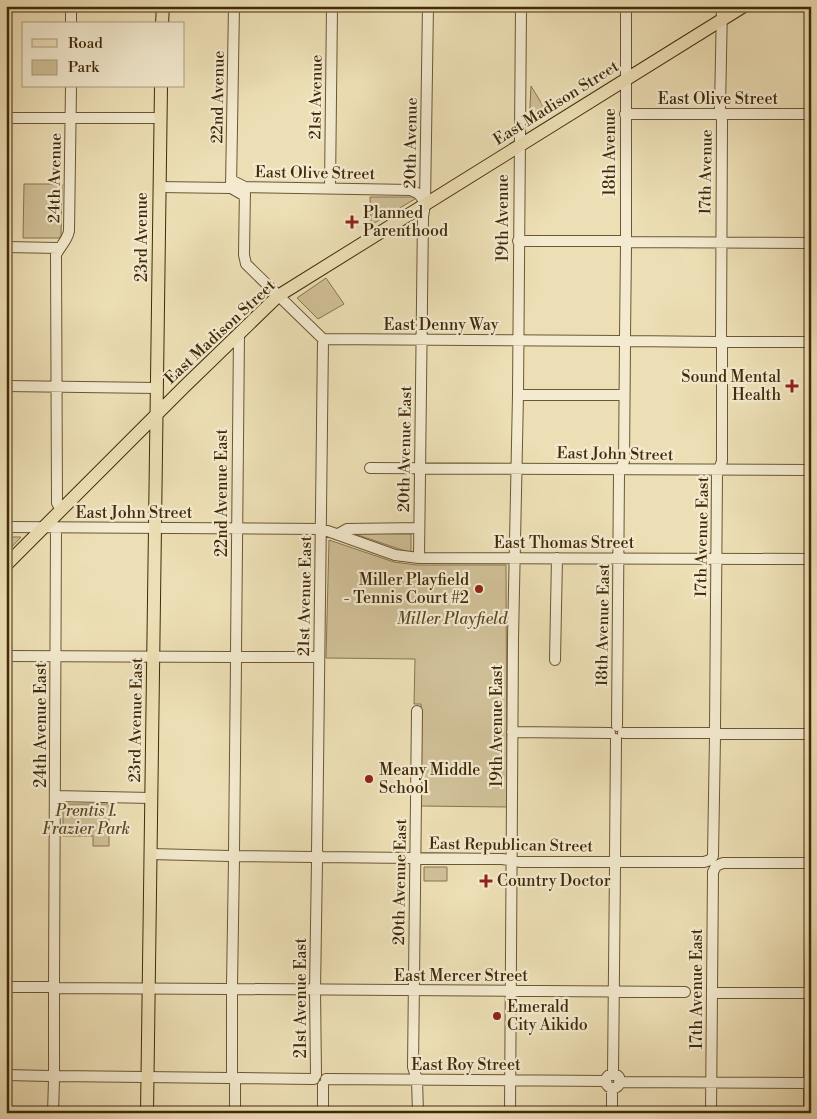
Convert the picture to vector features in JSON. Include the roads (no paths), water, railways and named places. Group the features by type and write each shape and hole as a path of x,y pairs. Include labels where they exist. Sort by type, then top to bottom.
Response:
{"main road":[{"path":"162,22 163,6"},
{"name":"East Madison Street","path":"6,565 50,528 61,510 278,296 422,194 519,146 744,6"},
{"name":"23rd Avenue","path":"158,383 161,88"},
{"path":"158,383 171,388 184,387"},
{"name":"23rd Avenue East","path":"147,1113 156,415 158,383"}],"street":[{"path":"71,6 71,22"},
{"name":"22nd Avenue","path":"231,184 234,6"},
{"name":"21st Avenue","path":"330,188 332,6"},
{"name":"20th Avenue","path":"421,340 422,194 425,173 428,6"},
{"name":"19th Avenue","path":"518,340 521,6"},
{"name":"18th Avenue","path":"625,341 626,6"},
{"name":"17th Avenue","path":"721,342 722,6"},
{"name":"24th Avenue","path":"56,387 56,255 59,248 65,242 69,231 71,88"},
{"name":"East Olive Street","path":"625,114 811,114"},
{"path":"6,118 160,118"},
{"name":"East Olive Street","path":"159,187 231,184 245,192 330,188 401,189 416,191 422,194"},
{"name":"East Olive Street","path":"401,189 422,194"},
{"path":"245,192 244,255 246,264 323,339"},
{"path":"518,241 811,242"},
{"path":"6,247 59,248"},
{"name":"22nd Avenue East","path":"235,1113 232,989 238,334"},
{"name":"East Denny Way","path":"323,339 811,342"},
{"name":"21st Avenue East","path":"323,339 315,990 323,1113"},
{"name":"20th Avenue East","path":"419,558 421,340"},
{"name":"19th Avenue East","path":"510,1113 512,732 518,340"},
{"name":"18th Avenue East","path":"612,1113 619,474 624,461 625,341"},
{"name":"17th Avenue East","path":"710,1113 717,475 722,461 721,342"},
{"path":"6,386 56,387 158,383"},
{"path":"56,387 57,503 61,510"},
{"path":"518,395 624,395"},
{"name":"East John Street","path":"370,468 811,470"},
{"name":"East John Street","path":"6,528 322,529"},
{"name":"24th Avenue East","path":"50,528 56,656 53,1113"},
{"path":"338,534 347,529 419,528"},
{"name":"East Thomas Street","path":"322,529 395,555 419,558 811,559"},
{"path":"555,660 557,558"},
{"path":"6,656 319,657"},
{"name":"20th Avenue East","path":"417,710 414,1067 418,1080 418,1113"},
{"path":"512,732 809,734"},
{"path":"55,796 151,798"},
{"name":"East Republican Street","path":"150,854 511,860 521,862 810,863"},
{"path":"809,1113 811,940"},
{"name":"East Mercer Street","path":"6,987 686,992"},
{"path":"712,993 809,993"},
{"name":"East Roy Street","path":"6,1075 809,1083"}],"place":[{"name":"Planned Parenthood","path":"352,222"},
{"name":"Sound Mental Health","path":"792,386"},
{"name":"Miller Playfield - Tennis Court #2","path":"479,589"},
{"name":"Meany Middle School","path":"369,779"},
{"name":"Country Doctor","path":"486,881"},
{"name":"Emerald City Aikido","path":"497,1016"}],"park label":[{"name":"Miller Playfield","path":"452,619"},
{"name":"Prentis I. Frazier Park","path":"86,820"}]}
